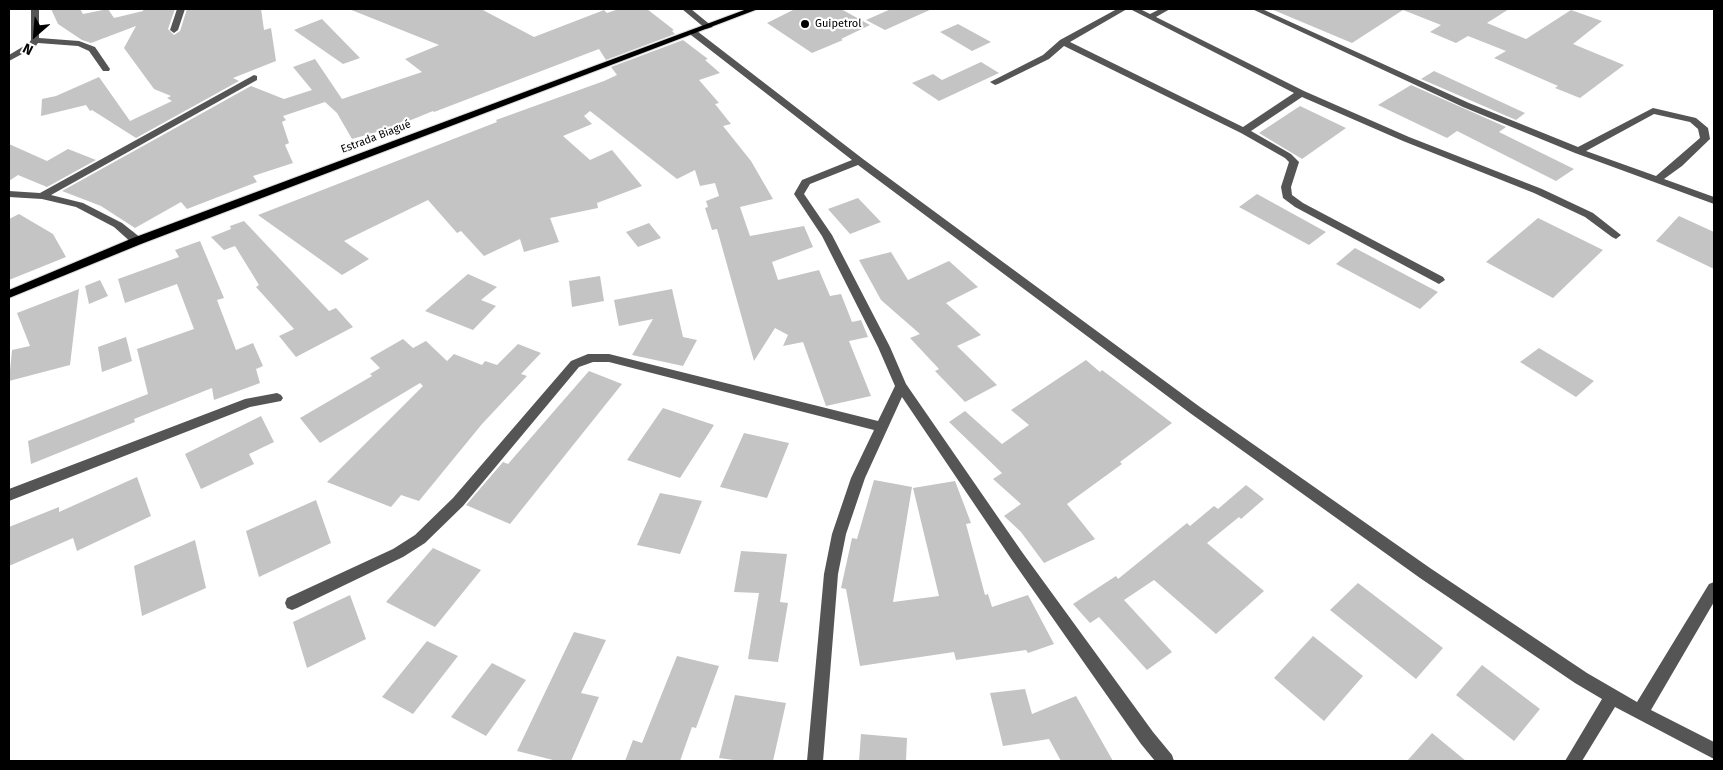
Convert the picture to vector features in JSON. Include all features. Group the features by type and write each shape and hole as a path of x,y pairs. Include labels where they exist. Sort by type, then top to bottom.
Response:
{"main road":[{"name":"Estrada Biagué","path":"9,294 137,241 754,9"}],"street":[{"path":"9,58 32,45 35,40 35,9"},
{"path":"174,30 181,9"},
{"path":"686,9 709,26"},
{"path":"995,82 1046,57 1063,42 1124,9"},
{"path":"1134,9 1301,93 1406,139 1538,191 1589,215 1616,235"},
{"path":"1150,17 1166,9"},
{"path":"1256,9 1458,101 1578,151 1714,201"},
{"path":"694,32 859,161 1195,410 1424,573 1508,631 1612,696 1640,713 1714,751"},
{"path":"35,40 79,44 92,49 106,69"},
{"path":"1063,42 1244,131 1294,162 1286,186 1287,196 1293,201 1439,280"},
{"path":"42,196 254,78"},
{"path":"1244,131 1301,93"},
{"path":"1578,151 1653,111 1693,120 1704,128 1705,139 1657,180"},
{"path":"859,161 806,182 801,188 800,194 827,235 901,386 1017,556 1147,738 1166,761"},
{"path":"9,194 42,196 79,205 118,225 137,241"},
{"path":"292,603 398,553 420,539 458,502 575,364 592,357 608,358 882,427"},
{"path":"815,761 832,574 839,534 858,478 901,386"},
{"path":"9,495 249,402 277,398"},
{"path":"1640,713 1714,589"},
{"path":"1573,761 1612,696"}],"building":[{"path":"51,9 80,9 83,14 108,9 114,18 143,11 144,9 175,9 168,29 174,35 180,31 187,9 261,9 264,30 271,28 276,61 233,78 239,81 136,138 92,110 90,111 86,105 41,116 42,99 56,96 99,77 130,121 172,101 167,98 171,96 154,89 124,48 136,26 91,43 82,40 58,24"},
{"path":"349,9 481,9 534,37 604,10 607,13 619,9 647,9 674,30 672,31 675,34 606,60 599,49 394,127 352,139 337,113 325,102 283,116 286,120 282,122 289,143 285,145 293,163 253,176 257,182 187,209 181,202 135,228 101,206 62,191 251,86 284,99 312,90 293,67 315,59 342,99 422,72 405,59 439,45"},
{"path":"795,9 841,9 870,25 841,39 843,40 812,53 767,23"},
{"path":"891,9 932,9 885,30 866,20"},
{"path":"1271,9 1509,9 1487,23 1526,39 1571,10 1602,21 1573,44 1624,65 1580,98 1555,88 1558,86 1494,58 1506,51 1468,36 1456,43 1430,32 1441,25 1403,10 1352,43"},
{"path":"322,19 360,58 343,64 294,30"},
{"path":"958,24 991,42 972,51 940,32"},
{"path":"683,40 708,59 705,60 720,73 699,80 719,103 715,104 731,124 723,126 751,161 773,199 740,207 750,236 804,226 813,247 772,262 778,280 819,270 830,296 841,294 852,322 861,320 868,337 849,341 871,396 826,406 803,342 783,346 788,335 775,328 754,361 717,229 712,230 705,208 708,207 706,201 719,196 715,183 700,186 695,170 677,179 590,111 584,116 592,124 563,136 590,160 612,150 642,186 597,203 598,208 550,218 559,242 524,252 520,239 484,256 461,231 457,233 428,200 344,241 369,259 342,275 258,215 497,122 496,120 604,81 617,75 611,67"},
{"path":"981,62 999,73 939,101 912,83 933,74 942,80"},
{"path":"1434,71 1525,113 1516,120 1421,79"},
{"path":"1411,85 1506,127 1499,132 1574,169 1556,181 1457,131 1447,138 1378,105"},
{"path":"1300,106 1346,128 1302,159 1259,133"},
{"path":"9,144 47,161 68,149 96,160 47,187 18,175 9,181"},
{"path":"1257,194 1326,232 1309,245 1239,207"},
{"path":"858,198 881,222 850,234 828,209"},
{"path":"19,214 53,234 66,257 9,280 9,219"},
{"path":"1679,216 1714,232 1714,269 1656,241"},
{"path":"1538,218 1603,250 1553,298 1486,262"},
{"path":"244,221 329,311 336,308 353,327 296,357 279,336 294,329 256,287 259,285 235,246 224,250 211,237 231,229 230,226"},
{"path":"649,223 661,238 638,247 626,232"},
{"path":"200,241 224,298 217,300 236,350 253,343 263,366 256,369 260,383 214,400 212,388 134,419 135,422 31,464 28,441 148,394 137,349 194,329 177,284 125,303 118,279 179,257 175,250"},
{"path":"1355,248 1438,292 1420,309 1336,264"},
{"path":"891,252 908,280 949,261 978,287 946,303 981,335 957,346 997,385 965,402 935,371 939,369 910,338 920,334 881,300 859,260"},
{"path":"468,274 497,287 481,300 496,306 473,330 425,311"},
{"path":"600,276 604,301 572,307 569,281"},
{"path":"100,280 108,296 89,304 85,286"},
{"path":"79,289 70,365 9,381 12,350 30,346 17,313"},
{"path":"672,289 683,337 697,340 683,366 632,355 653,319 619,326 614,300"},
{"path":"126,337 132,361 102,372 98,347"},
{"path":"403,339 413,348 426,341 447,361 454,354 482,365 485,361 497,365 518,344 541,353 521,374 527,376 482,424 419,501 401,495 391,507 327,482 423,386 420,383 320,443 300,418 372,376 370,374 380,368 370,358"},
{"path":"1539,348 1594,381 1576,397 1520,362"},
{"path":"1086,360 1172,423 1120,462 1122,464 1067,504 1095,539 1044,563 1021,532 1004,516 1021,504 993,479 1002,473 949,422 965,411 1002,444 1029,425 1011,410"},
{"path":"589,371 622,384 510,524 466,505 503,462 508,464"},
{"path":"663,408 714,425 680,478 627,460"},
{"path":"261,416 274,442 249,454 254,464 201,489 185,454"},
{"path":"744,433 789,443 767,498 720,487"},
{"path":"137,477 151,516 77,551 73,538 9,566 9,527 59,507 59,512"},
{"path":"874,480 912,487 893,602 939,596 913,488 955,481 971,523 966,524 985,595 988,594 992,607 1028,595 1054,644 1028,653 1026,650 956,660 954,652 860,666 846,589 841,588 852,538 857,539"},
{"path":"1246,485 1264,499 1241,519 1239,517 1207,543 1264,591 1216,634 1154,580 1124,600 1172,652 1147,670 1099,617 1090,623 1073,604 1116,576 1118,579 1187,523 1190,526 1214,506 1218,509"},
{"path":"660,493 702,501 680,554 637,545"},
{"path":"316,500 331,543 259,577 246,531"},
{"path":"195,540 206,588 142,616 134,566"},
{"path":"433,548 481,570 435,627 386,602"},
{"path":"741,551 787,554 780,602 788,603 778,662 748,659 759,593 734,592"},
{"path":"1358,583 1443,648 1416,679 1330,610"},
{"path":"350,595 366,639 307,668 293,622"},
{"path":"574,632 606,640 581,693 599,697 571,761 557,761 517,751"},
{"path":"1313,636 1363,676 1324,721 1274,678"},
{"path":"427,641 458,656 413,714 382,697"},
{"path":"677,656 719,666 696,728 692,727 680,761 625,761 633,740 642,743"},
{"path":"492,663 526,680 486,736 451,717"},
{"path":"1482,665 1540,709 1514,741 1456,695"},
{"path":"1025,689 1032,714 1076,696 1113,761 1061,761 1049,739 1003,746 990,693"},
{"path":"735,695 786,703 773,761 741,761 719,758"},
{"path":"1432,733 1466,761 1407,761"},
{"path":"861,734 907,738 906,761 859,761"}],"place":[{"name":"Guipetrol","path":"805,24"}]}
